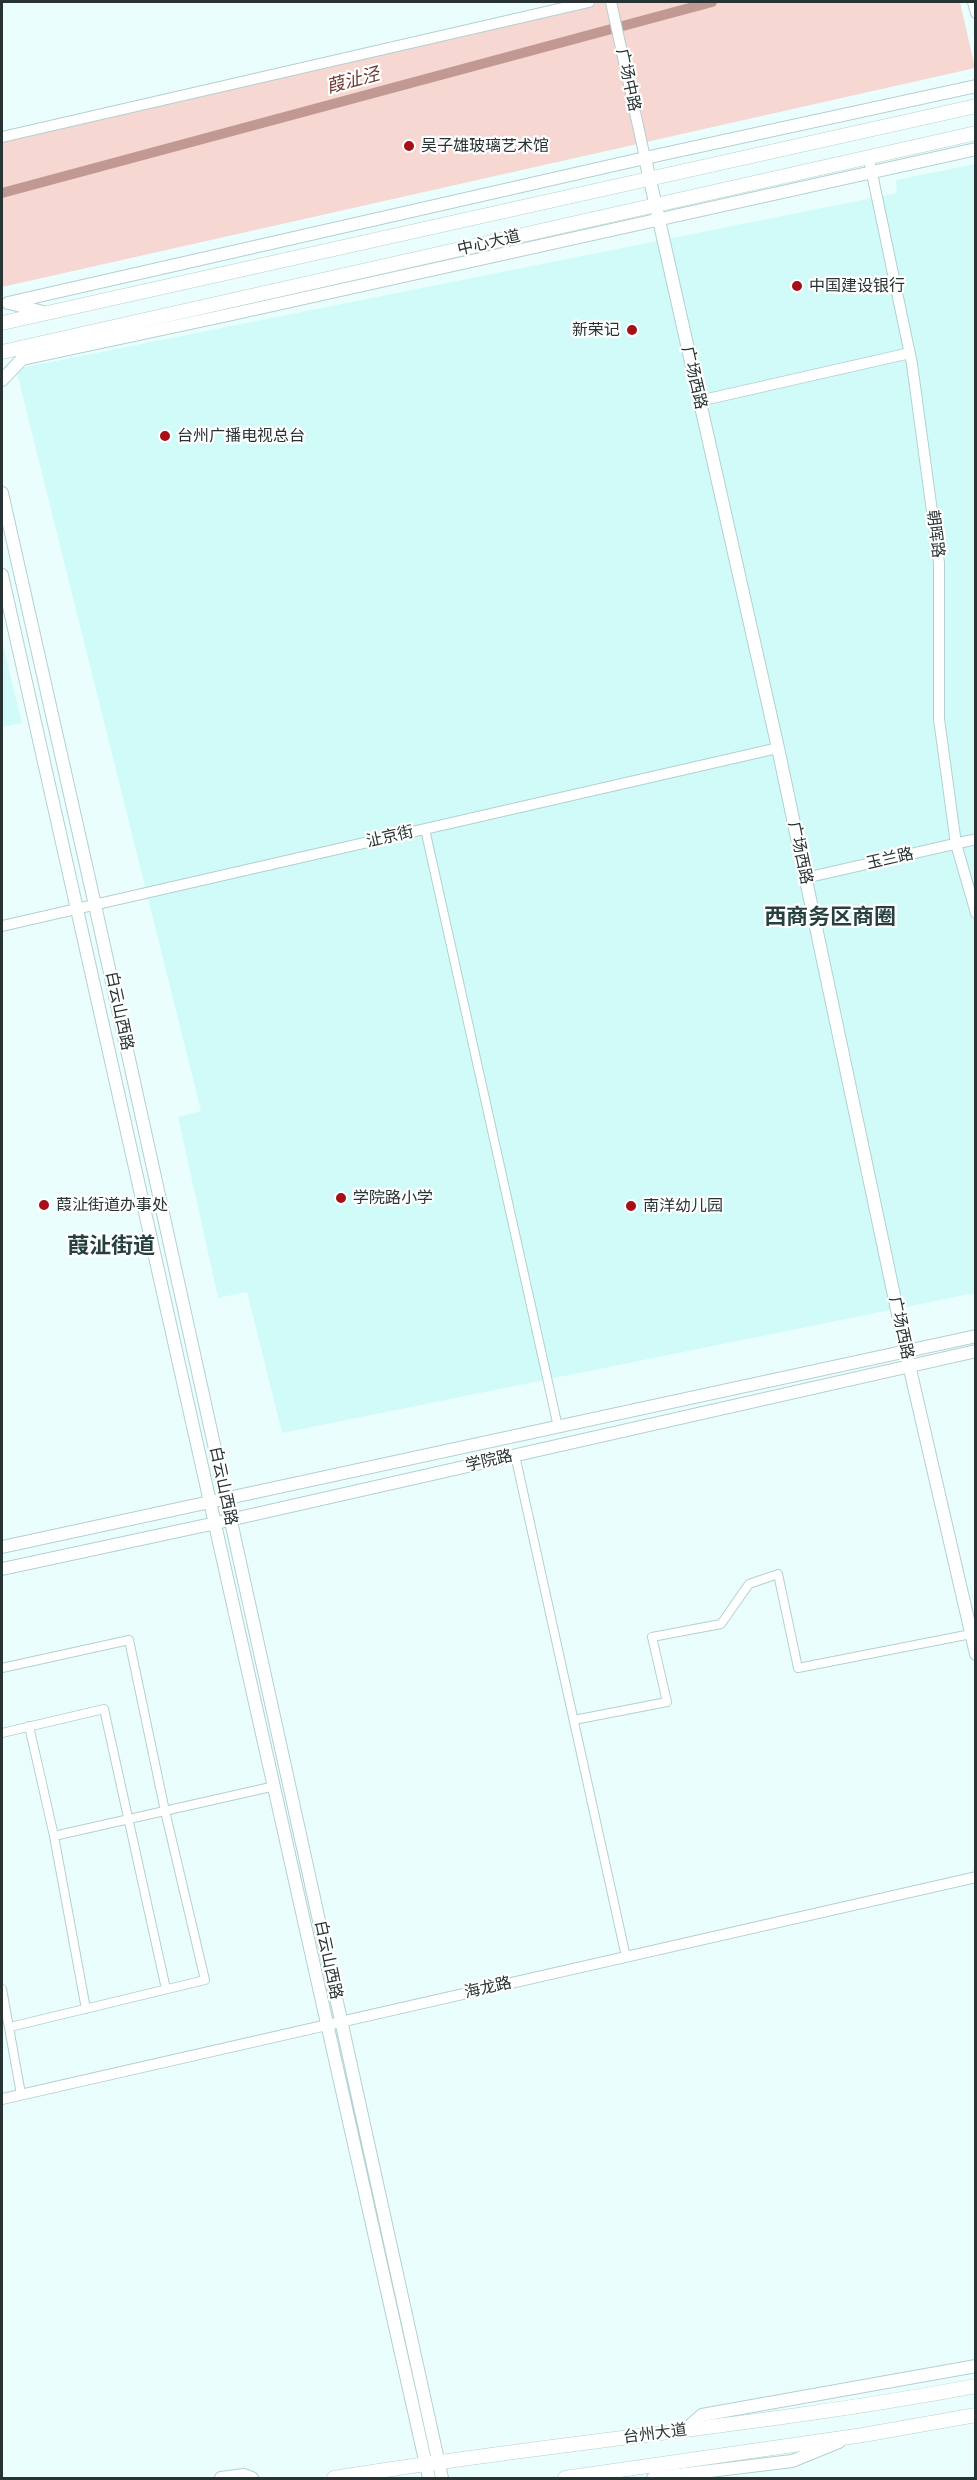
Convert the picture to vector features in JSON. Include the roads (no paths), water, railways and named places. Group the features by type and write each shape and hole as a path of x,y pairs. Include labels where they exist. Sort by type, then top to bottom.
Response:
{"main road":[{"path":"5,301 975,86"},
{"name":"中心大道","path":"2,323 975,106"},
{"name":"中心大道","path":"2,351 975,133"},
{"path":"22,359 975,149"},
{"name":"广场西路","path":"645,158 778,748 909,1366 975,1654"},
{"name":"中心大道","path":"5,301 46,313"},
{"path":"2,380 22,359 59,339"},
{"name":"白云山西路","path":"2,493 342,2021 432,2463 429,2478"},
{"name":"白云山西路","path":"2,575 328,2024 432,2463 442,2478"},
{"name":"学院路","path":"2,1547 975,1336"},
{"name":"学院路","path":"2,1569 216,1523 975,1351"},
{"path":"685,2430 702,2415 973,2367"},
{"name":"台州大道","path":"334,2478 867,2406 975,2386"},
{"name":"台州大道","path":"565,2478 850,2438 975,2415"},
{"path":"653,2478 792,2461 850,2438"},
{"path":"221,2478 244,2475 252,2478"}],"street":[{"path":"2,137 589,2"},
{"path":"973,2 975,13"},
{"name":"广场中路","path":"611,4 645,158"},
{"name":"朝晖路","path":"868,158 910,353 939,563 939,719 956,844 975,913"},
{"path":"699,401 910,353"},
{"name":"沚京街","path":"2,926 778,748"},
{"path":"425,829 558,1427"},
{"name":"玉兰路","path":"805,878 975,839"},
{"path":"515,1455 626,1957"},
{"path":"574,1720 667,1702 652,1637 721,1624 749,1584 778,1574 798,1668 971,1634"},
{"path":"2,1668 129,1640 165,1811 205,1980 10,2027"},
{"path":"2,1733 104,1709 166,1989"},
{"path":"29,1726 54,1836 86,2009"},
{"path":"54,1836 275,1786"},
{"name":"海龙路","path":"2,2099 975,1877"},
{"path":"2,1989 21,2094"}],"waterway":[{"name":"葭沚泾","path":"2,193 712,2"}],"place":[{"name":"吴子雄玻璃艺术馆","path":"409,146"},
{"name":"中国建设银行","path":"797,286"},
{"name":"新荣记","path":"632,330"},
{"name":"台州广播电视总台","path":"165,436"},
{"name":"学院路小学","path":"341,1198"},
{"name":"葭沚街道办事处","path":"44,1205"},
{"name":"南洋幼儿园","path":"631,1206"}],"district":[{"name":"西商务区商圈","path":"830,918"},
{"name":"葭沚街道","path":"111,1247"}]}
